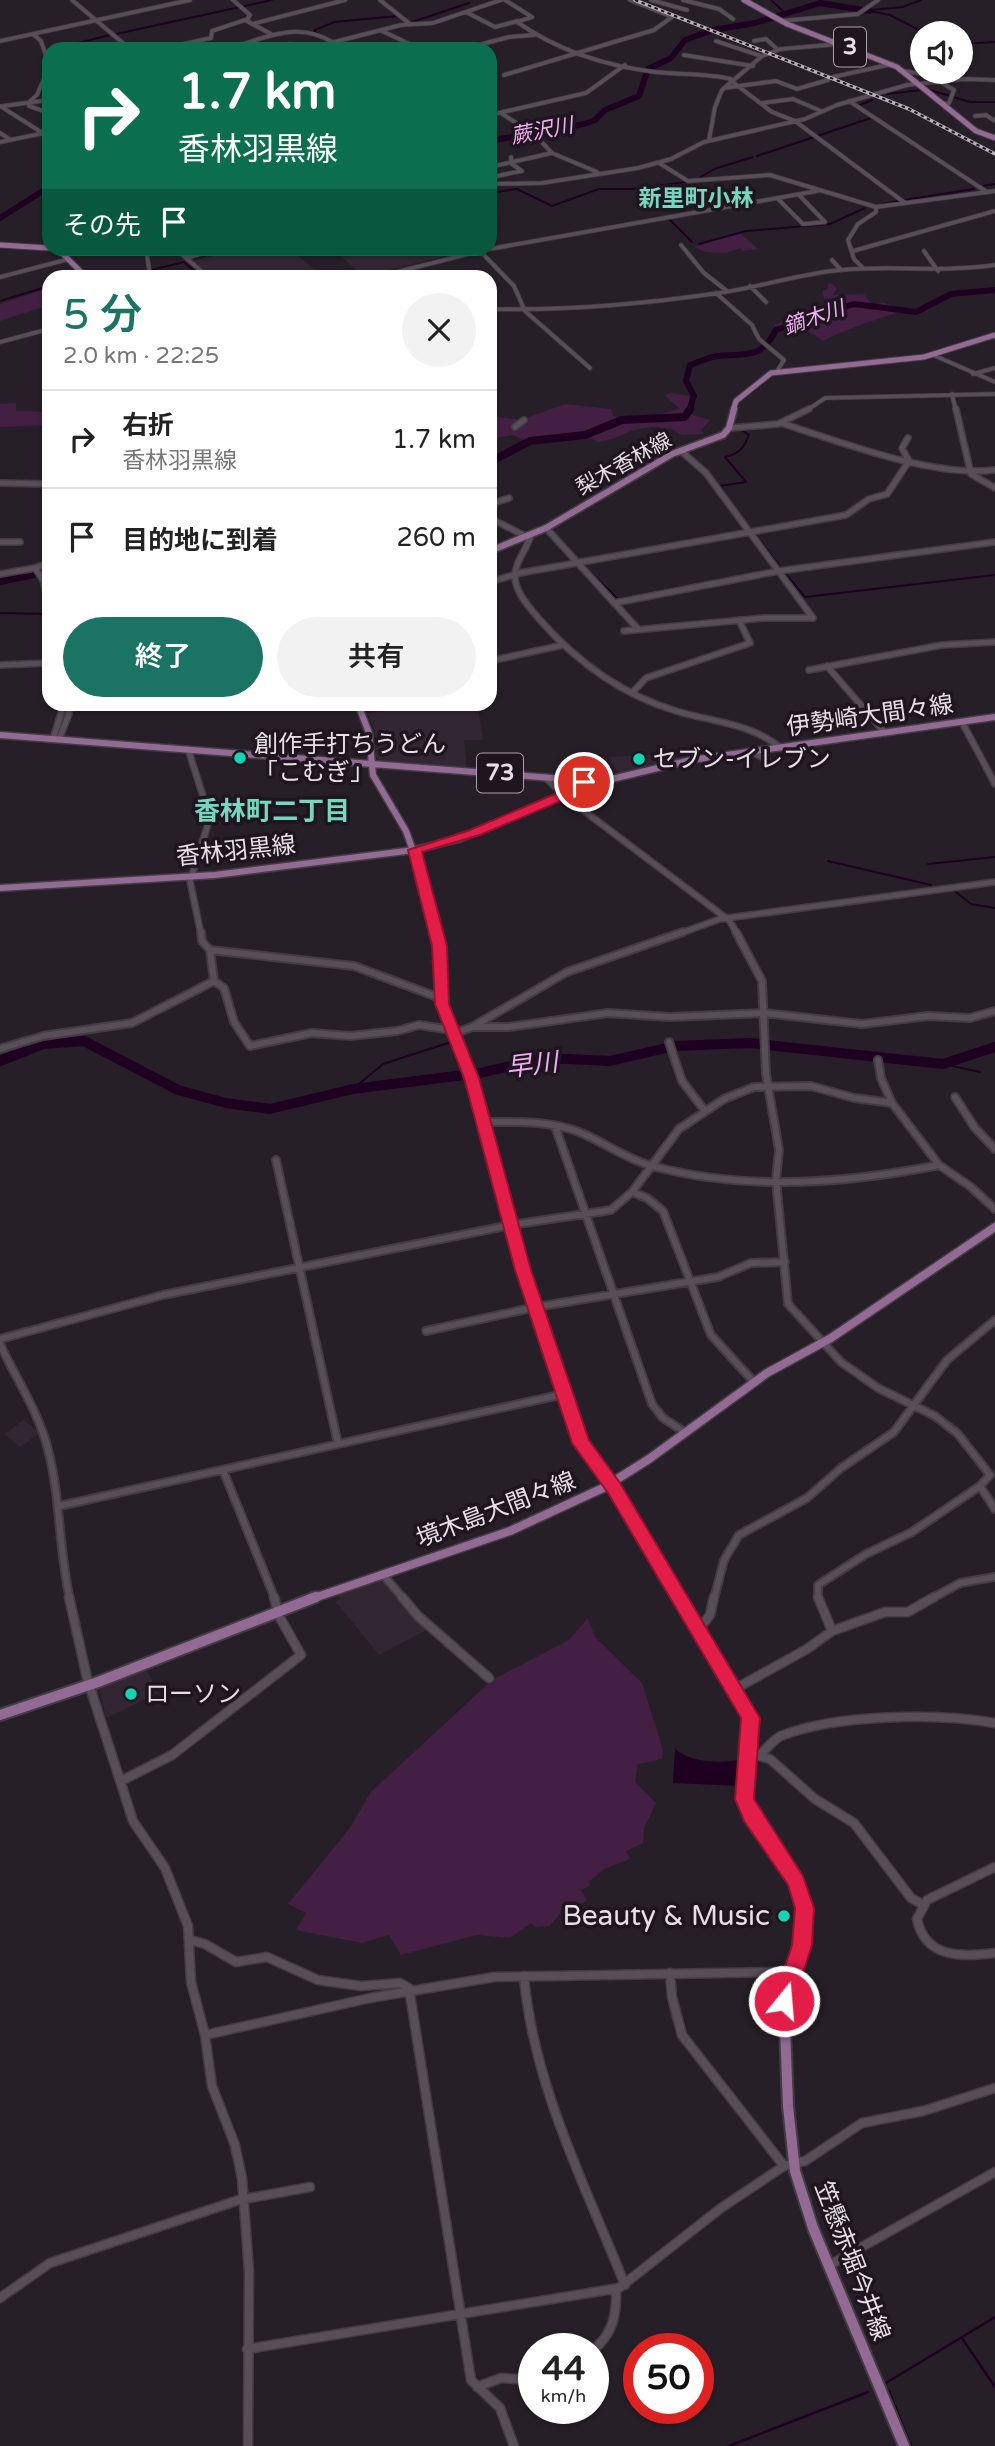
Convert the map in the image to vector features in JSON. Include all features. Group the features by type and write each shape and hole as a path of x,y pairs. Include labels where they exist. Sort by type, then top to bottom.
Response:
{"main road":[{"name":"3","path":"744,0 776,19 892,64 910,77"},
{"name":"3","path":"919,84 976,131 995,138"},
{"path":"0,245 42,247"},
{"path":"66,256 79,270"},
{"path":"729,428 736,401 762,379 777,371 933,355 995,335"},
{"name":"梨木香林線","path":"497,548 546,528 681,451 720,437 729,428"},
{"path":"361,711 369,733 371,762"},
{"name":"伊勢崎大間々線","path":"0,735 371,762 585,781 608,779 673,764 995,717"},
{"name":"笠懸赤堀今井線","path":"371,762 375,780 414,850 440,946 440,998 470,1074 511,1225 584,1450 611,1484 736,1689 750,1718 744,1790 747,1807 792,1874 803,1900 805,1932 785,1993 789,2165 828,2266 904,2446"},
{"name":"香林羽黒線","path":"0,888 191,876 414,850 459,839 564,795 585,781"},
{"name":"境木島大間々線","path":"0,1715 90,1685 279,1611 510,1531 611,1484 754,1382 822,1344 995,1227"}],"street":[{"path":"72,0 122,42"},
{"path":"0,41 190,0"},
{"path":"192,42 210,38 212,31 247,20 250,15 248,10 233,0"},
{"path":"252,23 345,0"},
{"path":"380,0 410,24"},
{"path":"247,20 271,34 313,30 332,42 410,24 429,24 466,12 503,0 532,17 495,27 466,12"},
{"path":"504,75 654,30 672,17 630,0"},
{"path":"651,0 687,10"},
{"path":"683,0 719,9 733,19"},
{"path":"776,19 866,10 878,0"},
{"path":"679,14 702,3"},
{"path":"518,21 534,35 625,65 647,70 715,74 731,79 772,112 795,121 905,203"},
{"path":"382,31 407,42"},
{"path":"33,34 42,46"},
{"path":"260,42 271,37 271,34"},
{"path":"490,42 534,35"},
{"path":"769,52 753,41 766,39 778,50"},
{"path":"716,41 761,57"},
{"path":"709,141 715,127 712,112 731,79 753,66 769,52 839,44"},
{"path":"684,55 753,66"},
{"path":"833,77 892,64"},
{"path":"497,114 586,93 625,65"},
{"path":"904,72 910,71"},
{"path":"724,88 776,81 797,89 828,80"},
{"path":"973,80 995,80"},
{"path":"27,105 37,95 42,83"},
{"path":"497,183 542,183 659,163 709,141 795,121 849,101 919,84"},
{"path":"944,104 949,103 954,90 945,84"},
{"path":"762,103 792,99 821,111"},
{"path":"849,101 986,192"},
{"path":"0,106 42,102"},
{"path":"27,105 42,110"},
{"path":"0,106 42,131"},
{"path":"501,113 548,143 552,153"},
{"path":"975,116 986,115 995,121"},
{"path":"0,133 11,141"},
{"path":"0,142 42,134"},
{"path":"497,167 552,153 589,166 597,172"},
{"path":"501,182 497,176 522,171 513,163 511,157"},
{"path":"659,163 688,181 770,175 876,207 995,191"},
{"path":"497,247 817,191"},
{"path":"777,198 803,224 825,222 799,195"},
{"path":"863,268 854,259 848,238 858,224 876,211 876,207"},
{"path":"853,251 995,211"},
{"path":"681,245 705,273 727,291"},
{"path":"924,251 938,271"},
{"path":"184,256 199,270"},
{"path":"186,258 193,256"},
{"path":"403,270 456,256"},
{"path":"484,256 514,286 524,309 590,368"},
{"path":"0,277 69,259"},
{"path":"832,260 841,270"},
{"path":"497,309 621,306 863,268 938,271 995,265"},
{"path":"750,286 766,302"},
{"path":"716,293 752,325 766,345 784,361 777,371"},
{"path":"0,342 42,331"},
{"path":"933,355 995,382"},
{"path":"973,374 995,368"},
{"path":"953,394 971,473"},
{"path":"729,428 781,423 818,405 825,398 995,394"},
{"path":"515,427 524,420"},
{"path":"781,423 841,443 971,473 995,488"},
{"path":"908,438 902,448 909,459"},
{"path":"624,631 739,620 813,618 702,468 681,451"},
{"path":"497,580 515,574 849,514 869,499 887,494 909,459"},
{"path":"971,473 995,470"},
{"path":"0,484 42,484"},
{"path":"497,502 509,498"},
{"path":"497,521 529,536 515,574 528,604 562,645 600,675 633,692 674,710 754,733 781,748"},
{"path":"546,528 638,628"},
{"path":"0,542 20,542"},
{"path":"614,603 779,571 995,542"},
{"path":"0,574 38,571 42,568"},
{"path":"38,571 42,584"},
{"path":"633,692 639,688 641,681 650,676 750,643 739,620"},
{"path":"809,670 942,645 995,642"},
{"path":"497,660 562,645"},
{"path":"0,665 42,663"},
{"path":"827,666 885,733"},
{"path":"56,739 65,711"},
{"path":"962,722 995,784"},
{"path":"188,749 210,821 191,876 202,941 210,950 214,981"},
{"path":"753,752 767,760"},
{"path":"545,777 695,898 725,917 740,935 762,981 768,1084 779,1154 776,1180 788,1304 822,1344 866,1381 916,1406 958,1434 978,1457 991,1478 912,1532 866,1554 818,1585 817,1596 832,1631"},
{"path":"472,1027 567,972 725,917 995,882"},
{"path":"210,950 354,966 440,998"},
{"path":"214,981 223,986 234,1022 250,1046 312,1033 345,1037 397,1031 419,1025 453,1032 472,1027 509,1027 608,1013 670,1017 764,1013 862,1024 928,1016 970,1018 995,1011"},
{"path":"0,1049 43,1036 132,1023 214,981"},
{"path":"669,1042 682,1081 705,1111"},
{"path":"878,1060 881,1078 892,1103 939,1165 971,1186 995,1209"},
{"path":"0,1339 139,1300 511,1225 616,1208 653,1167 679,1129 734,1093 768,1084 822,1088 854,1098 892,1103"},
{"path":"955,1097 975,1128 995,1149"},
{"path":"484,1122 523,1119 555,1126 578,1132 653,1167 723,1179 881,1178 939,1165"},
{"path":"555,1126 656,1410 685,1433"},
{"path":"276,1160 297,1267 338,1444"},
{"path":"632,1192 647,1198 663,1211 711,1335 754,1382"},
{"path":"426,1331 536,1307 718,1277 751,1264 785,1262"},
{"path":"699,1629 710,1615 724,1560 739,1535 807,1498 841,1468 894,1432 916,1406 947,1360 995,1320"},
{"path":"0,1344 45,1438 59,1506 61,1560 90,1685 135,1825 160,1860 186,1917 190,1940 191,1982 205,2035 214,2094 235,2145 245,2198 249,2297 248,2446"},
{"path":"59,1506 564,1394"},
{"path":"121,1781 172,1755 300,1657 301,1652 279,1616 223,1470"},
{"path":"980,1486 995,1509"},
{"path":"382,1574 418,1616 489,1678"},
{"path":"736,1689 807,1649 832,1631 885,1612 908,1612 960,1583 995,1577"},
{"path":"761,1754 779,1737 849,1720 967,1718 995,1723"},
{"path":"749,1753 761,1754 815,1799 853,1823 911,1898 922,1904"},
{"path":"922,1904 995,1867"},
{"path":"922,1904 919,1928 931,1945 960,1957 995,1953"},
{"path":"190,1940 205,1944 236,1962 264,1956 318,1980 361,1986 400,1983 407,1986 471,2379 500,2409 514,2446"},
{"path":"205,2035 410,1992 494,1978 670,1973 781,1972 791,1975"},
{"path":"670,1973 671,1993 682,2035 789,2165"},
{"path":"524,1976 527,2013 547,2089 620,2287 609,2333"},
{"path":"247,2349 620,2287 721,2208 789,2165 805,2161 867,2121 923,2111 995,2088"},
{"path":"828,2266 995,2172"},
{"path":"0,2298 50,2263 245,2198 310,2187"},
{"path":"477,2387 501,2378 518,2379"}],"shaded area":[{"path":"740,233 758,249 743,251 740,248 726,253 706,252 694,247"},
{"path":"213,256 298,256 315,270 204,270 193,261"},
{"path":"340,256 445,256 388,270 357,270"},
{"path":"832,283 837,289 833,295 864,294 871,304 885,303 904,311 823,341 797,324 783,330 773,325 795,318 796,313 839,302 837,298 824,299 823,291"},
{"path":"42,290 42,307 0,321 0,304"},
{"path":"671,393 690,396 686,413 710,420 701,430 704,434 682,435 670,428 661,431 659,427 649,427 598,442 590,437 530,443 513,435 497,438 497,417 521,420 565,404 611,409 613,416 621,418 638,418 680,409 664,395"},
{"path":"16,403 16,411 42,412 42,425 0,427 0,404"},
{"path":"478,711 483,740 464,740 467,769 381,761 376,757 375,730 367,713"},
{"path":"677,756 680,761 619,775 609,757"},
{"path":"24,1420 40,1433 20,1447 4,1434"},
{"path":"379,1579 384,1580 428,1629 379,1655 336,1602 340,1599 336,1594"},
{"path":"588,1618 595,1637 642,1683 663,1750 662,1759 638,1764 635,1782 656,1803 644,1828 643,1843 626,1851 630,1859 604,1869 589,1882 590,1886 581,1890 587,1901 563,1910 550,1926 535,1927 531,1923 510,1938 477,1935 401,1955 389,1935 362,1943 296,1930 306,1913 288,1904 349,1829 371,1792 492,1680 569,1640"},
{"path":"146,1668 158,1693 106,1718 99,1686"},
{"path":"675,1748 688,1757 707,1761 727,1762 743,1759 739,1786 673,1783"}],"waterway":[{"path":"116,34 272,0"},
{"path":"771,0 786,14"},
{"path":"870,10 903,7 921,0"},
{"path":"412,22 469,3"},
{"name":"蕨沢川","path":"497,140 595,120 605,110 639,96 648,69 671,58 685,40 713,30 755,23 820,3 869,11"},
{"name":"蕨沢川","path":"869,11 890,15 910,25"},
{"path":"315,30 334,22 398,16"},
{"path":"314,31 323,36"},
{"path":"82,42 110,35"},
{"name":"蕨沢川","path":"973,43 995,42"},
{"path":"35,101 42,88"},
{"path":"887,94 921,90"},
{"path":"930,90 970,102 995,102"},
{"path":"878,96 883,94"},
{"path":"860,105 872,100"},
{"path":"757,156 874,117"},
{"path":"699,178 714,169 753,157"},
{"path":"497,192 517,189 552,206 599,189 632,189 694,181"},
{"path":"983,186 995,184"},
{"path":"904,200 974,189"},
{"name":"蕨沢川","path":"0,218 42,191"},
{"path":"883,204 899,201"},
{"path":"699,244 746,231 830,224 865,208"},
{"path":"668,218 692,242"},
{"path":"194,258 202,256"},
{"path":"151,270 184,262 193,270"},
{"path":"0,301 42,288"},
{"name":"鏑木川","path":"689,410 694,396 686,381 690,365 714,357 758,351 776,330 854,304 916,312 951,294 995,290"},
{"name":"鏑木川","path":"497,458 530,441 585,435 622,420 685,417 689,410"},
{"path":"731,502 720,486 746,482 725,457 734,454 745,444 749,435 740,429"},
{"path":"734,506 752,530"},
{"path":"756,535 781,568"},
{"path":"583,565 618,599 696,584"},
{"name":"鏑木川","path":"0,581 42,572"},
{"path":"785,573 805,597 995,575"},
{"path":"0,613 42,614"},
{"path":"928,864 995,857"},
{"path":"828,861 931,885"},
{"path":"952,889 971,904 995,908"},
{"path":"565,977 582,970"},
{"path":"461,1035 468,1032"},
{"name":"早川","path":"0,1061 43,1044 84,1041 178,1090 226,1103 270,1109 353,1089 480,1073 545,1058 610,1061 675,1046 749,1043 943,1064 995,1047"},
{"path":"353,1089 383,1064 451,1042"},
{"path":"943,1064 980,1072"},
{"path":"886,2383 995,2317"},
{"path":"962,2338 995,2387"},
{"path":"889,2391 911,2446"},
{"path":"729,2446 868,2392"}],"railway":[{"path":"635,0 909,109 995,154"}],"place":[{"name":"創作手打ちうどん 「こむぎ」","path":"240,758"},
{"name":"セブン-イレブン","path":"639,759"},
{"name":"ローソン","path":"131,1694"},
{"name":"Beauty & Music","path":"784,1916"}],"district":[{"name":"新里町小林","path":"696,199"},
{"name":"香林町二丁目","path":"272,811"}],"route":[{"path":"584,782 574,791 459,839 414,850 440,946 440,998 472,1078 523,1270 581,1443 614,1488 748,1710 752,1725 744,1778 747,1807 796,1882 804,1908 805,1932 784,2001"}]}
